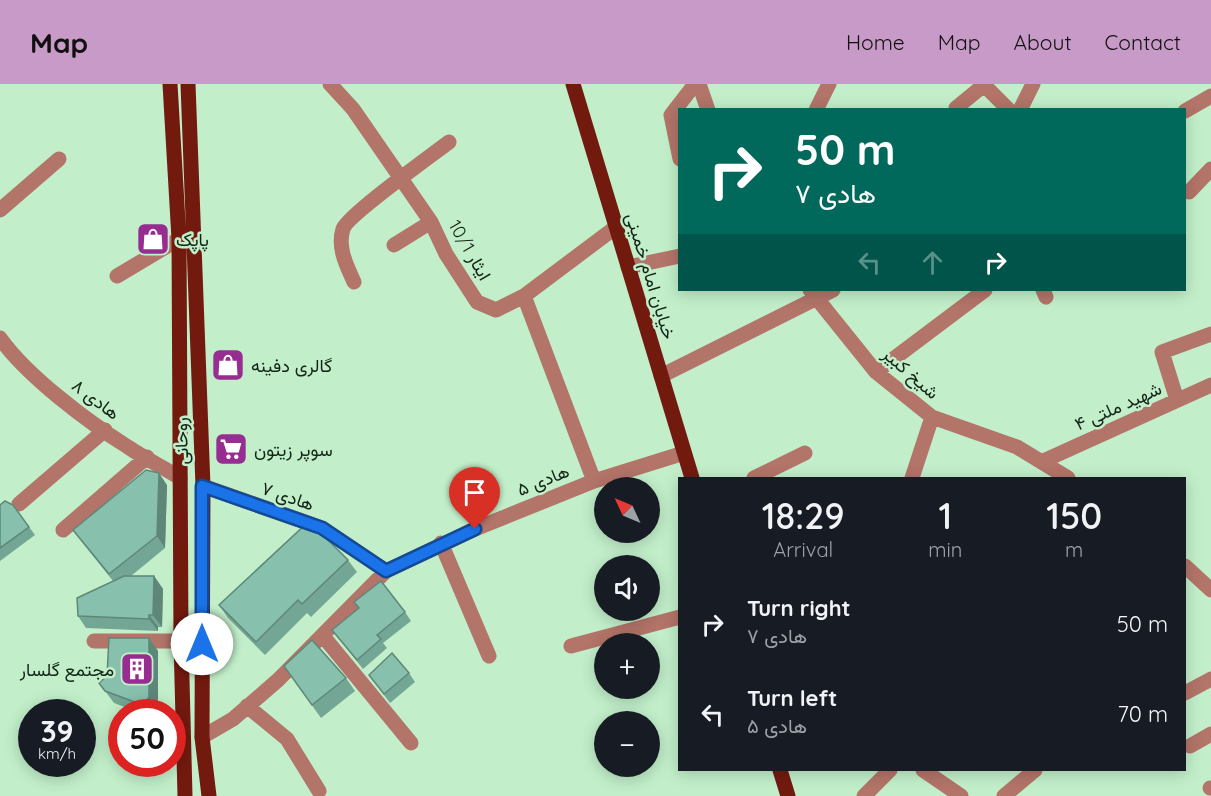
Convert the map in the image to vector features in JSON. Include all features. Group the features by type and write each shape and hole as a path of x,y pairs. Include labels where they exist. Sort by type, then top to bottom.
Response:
{"main road":[{"name":"روحانی","path":"170,84 179,239 181,642 185,796"},
{"name":"روحانی","path":"188,84 202,486 202,737 209,796"},
{"name":"خیابان امام خمینی","path":"573,84 692,477"},
{"path":"181,574 202,574"},
{"path":"780,771 788,796"}],"street":[{"name":"ایثار 10/1","path":"330,84 352,109 431,222 446,254 477,302 496,310 524,296 616,227"},
{"path":"678,149 671,114 697,84 707,108"},
{"path":"817,108 829,84"},
{"path":"1021,108 1033,84"},
{"path":"956,108 984,85 1007,108"},
{"path":"1186,110 1211,96"},
{"path":"354,282 341,251 343,228 359,210 449,142"},
{"path":"0,210 59,159"},
{"path":"1189,192 1211,169"},
{"path":"394,245 431,222"},
{"path":"117,276 179,239"},
{"path":"628,267 678,256"},
{"path":"661,375 813,294 828,291"},
{"path":"876,372 984,291"},
{"name":"شیخ کبیر","path":"813,294 876,372 932,417 1017,447 1066,477"},
{"path":"524,296 594,481"},
{"path":"1177,400 1162,352 1211,334"},
{"name":"هادی ۸","path":"0,338 9,350 56,393 129,448 180,478"},
{"name":"شهید ملتی ۴","path":"1041,462 1211,385"},
{"path":"912,477 932,417"},
{"path":"19,504 105,430"},
{"name":"هادی ۵","path":"607,477 684,453"},
{"path":"756,477 805,453"},
{"path":"63,530 147,457"},
{"name":"هادی ۵","path":"202,737 233,719 322,636 386,571 441,543 594,481"},
{"name":"هادی ۷","path":"202,486 322,528 386,571"},
{"path":"441,543 489,656"},
{"path":"1189,575 1210,588"},
{"path":"572,646 678,618"},
{"path":"322,636 411,742"},
{"path":"94,641 181,642"},
{"path":"362,683 376,670"},
{"path":"1186,692 1211,679"},
{"path":"247,706 287,739 319,791"},
{"path":"1190,746 1211,734"},
{"path":"864,796 889,771"},
{"path":"924,771 961,796"},
{"path":"1004,796 1034,771"}],"building":[{"path":"146,470 159,473 157,536 109,574 73,530"},
{"path":"5,501 13,505 29,527 0,548 0,505"},
{"path":"307,523 321,533 348,560 302,604 298,600 256,642 219,605"},
{"path":"124,576 154,576 153,615 149,615 149,619 78,616 77,598"},
{"path":"381,581 405,612 377,635 381,639 357,660 332,630 359,608 354,602"},
{"name":"مجتمع گلسار","path":"109,638 149,638 148,699 127,699 105,691 99,683 107,676"},
{"path":"312,640 346,678 312,705 284,666"},
{"path":"392,653 409,673 384,694 369,675"}],"place":[{"name":"پاپک","path":"153,239"},
{"name":"گالری دفینه","path":"228,365"},
{"name":"سوپر زیتون","path":"231,449"},
{"name":"مجتمع گلسار","path":"137,669"}],"route":[{"path":"202,644 202,486 322,528 386,571 441,543 475,529"}]}
